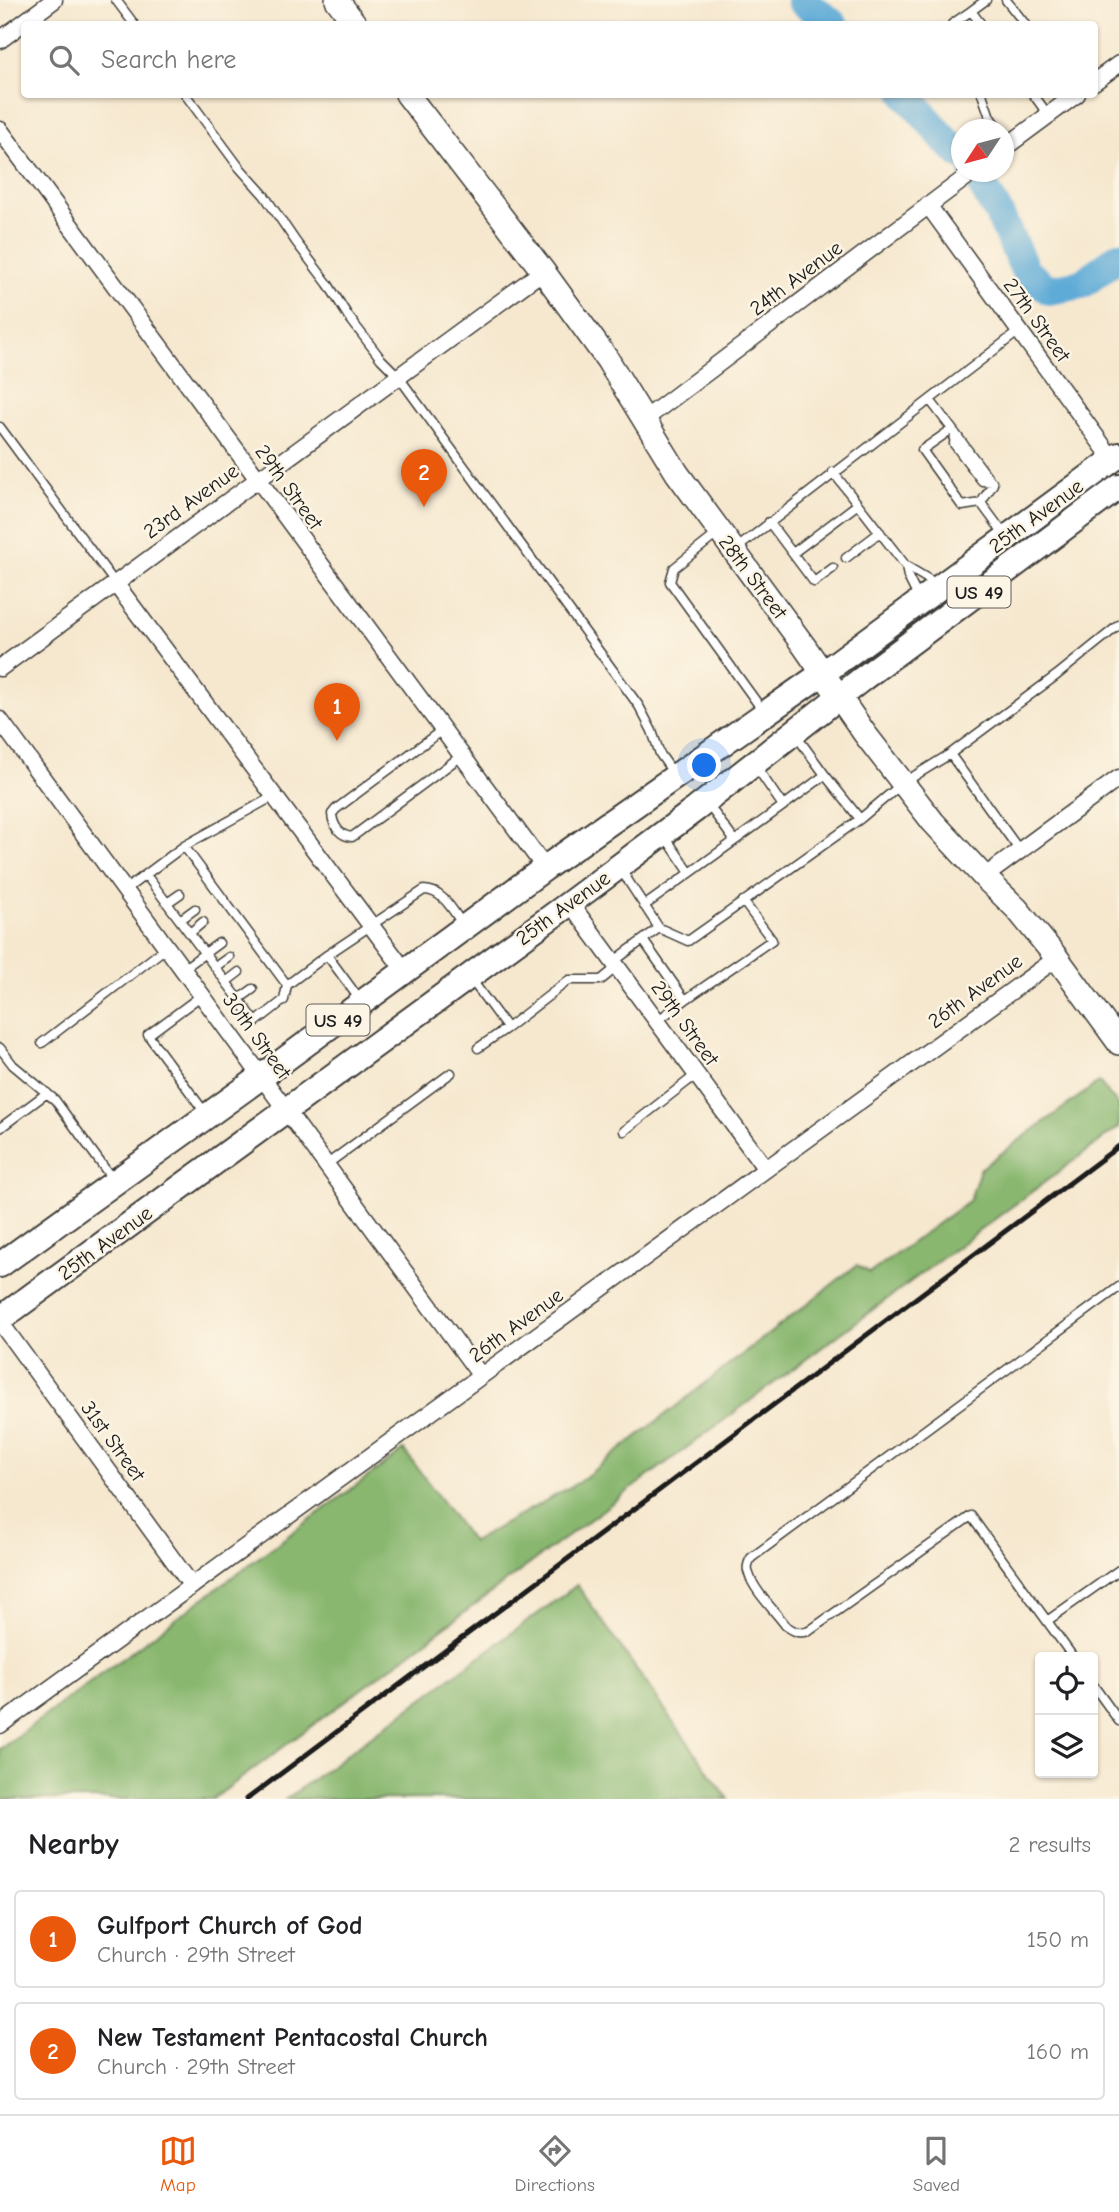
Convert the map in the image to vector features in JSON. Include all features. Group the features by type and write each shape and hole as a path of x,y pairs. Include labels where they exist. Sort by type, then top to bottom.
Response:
{"main road":[{"path":"337,0 353,21"},
{"name":"28th Street","path":"410,98 607,359 677,473 903,783 933,822 1017,909 1057,958 1119,1043"},
{"name":"25th Avenue","path":"0,1265 545,869 823,673 1116,457"},
{"name":"25th Avenue","path":"0,1321 663,834 1119,487"}],"street":[{"path":"26,21 54,0"},
{"path":"0,40 21,24"},
{"path":"1098,79 1119,64"},
{"path":"1014,137 1072,98"},
{"name":"29th Street","path":"0,130 545,869"},
{"name":"24th Avenue","path":"645,419 959,182"},
{"name":"27th Street","path":"928,205 1019,331 1116,457"},
{"name":"23rd Avenue","path":"0,668 543,271"},
{"path":"116,583 405,971"},
{"name":"30th Street","path":"0,720 481,1376"},
{"path":"984,877 1119,778"},
{"name":"29th Street","path":"570,903 766,1169"},
{"name":"26th Avenue","path":"0,1725 1057,958"},
{"name":"31st Street","path":"0,1321 192,1586"}],"lane":[{"path":"116,0 132,21"},
{"path":"956,21 986,0"},
{"path":"1006,0 1023,21"},
{"path":"971,11 979,21"},
{"path":"188,98 239,167 264,195 364,337 398,376 639,706 660,754 676,776"},
{"path":"983,98 991,119"},
{"path":"1036,98 1049,116"},
{"path":"734,551 1019,331"},
{"path":"930,400 993,484 981,503 962,506 922,450 953,431"},
{"path":"0,427 116,583"},
{"path":"833,472 931,594"},
{"path":"981,503 1006,538"},
{"path":"793,553 858,505"},
{"path":"769,522 814,582 832,568"},
{"path":"720,532 674,568 670,582 765,714"},
{"path":"846,558 880,532"},
{"path":"906,566 908,577 931,594"},
{"path":"618,866 659,928 688,940 860,819 903,783 950,754 1057,675 1119,625"},
{"path":"443,730 336,809 331,814 332,821 340,833 352,837 461,756"},
{"path":"794,732 860,819"},
{"path":"950,754 1020,850"},
{"path":"754,764 783,806"},
{"path":"644,906 825,775"},
{"path":"125,890 184,846 274,796"},
{"path":"705,801 734,840"},
{"path":"663,834 690,873"},
{"path":"184,846 253,939 274,974 287,985"},
{"path":"146,875 256,1023 284,1000 287,985 424,890 433,890 440,894 465,927"},
{"path":"198,881 205,875"},
{"path":"209,898 218,892"},
{"path":"167,903 180,894"},
{"path":"657,1021 772,940 743,901"},
{"path":"219,911 228,905"},
{"path":"180,920 195,909"},
{"path":"190,933 203,922"},
{"path":"234,931 242,925"},
{"path":"478,1048 569,980 601,980 615,964 659,928"},
{"path":"244,946 253,939"},
{"path":"643,940 685,1000"},
{"path":"183,969 219,943"},
{"path":"42,1043 167,947"},
{"path":"327,956 362,1003"},
{"path":"215,967 229,957"},
{"path":"226,982 239,972"},
{"path":"470,976 506,1028"},
{"path":"239,999 253,989"},
{"path":"202,995 148,1035 207,1116"},
{"path":"0,1048 13,1065 55,1100 115,1182"},
{"path":"326,1165 451,1073"},
{"path":"624,1130 696,1074"},
{"path":"0,1128 47,1093"},
{"path":"1069,1652 971,1516 801,1634 786,1626 753,1583 747,1565 751,1558 1119,1287"},
{"path":"1047,1621 1119,1570"},
{"path":"1098,1692 1119,1721"}],"green space":[{"path":"1099,1082 1119,1106 1119,1127 213,1799 0,1799 0,1749 404,1450 472,1542 579,1482 857,1265 870,1273 970,1200 980,1169"},
{"path":"577,1585 728,1799 286,1799"}],"waterway":[{"path":"801,0 829,21"},
{"path":"909,98 951,146"},
{"path":"980,182 998,212 1026,272 1049,290 1082,284 1119,256"}],"railway":[{"path":"247,1799 1119,1146"}],"place":[{"name":"New Testament Pentacostal Church","path":"424,507"},
{"name":"Gulfport Church of God","path":"337,741"}]}
